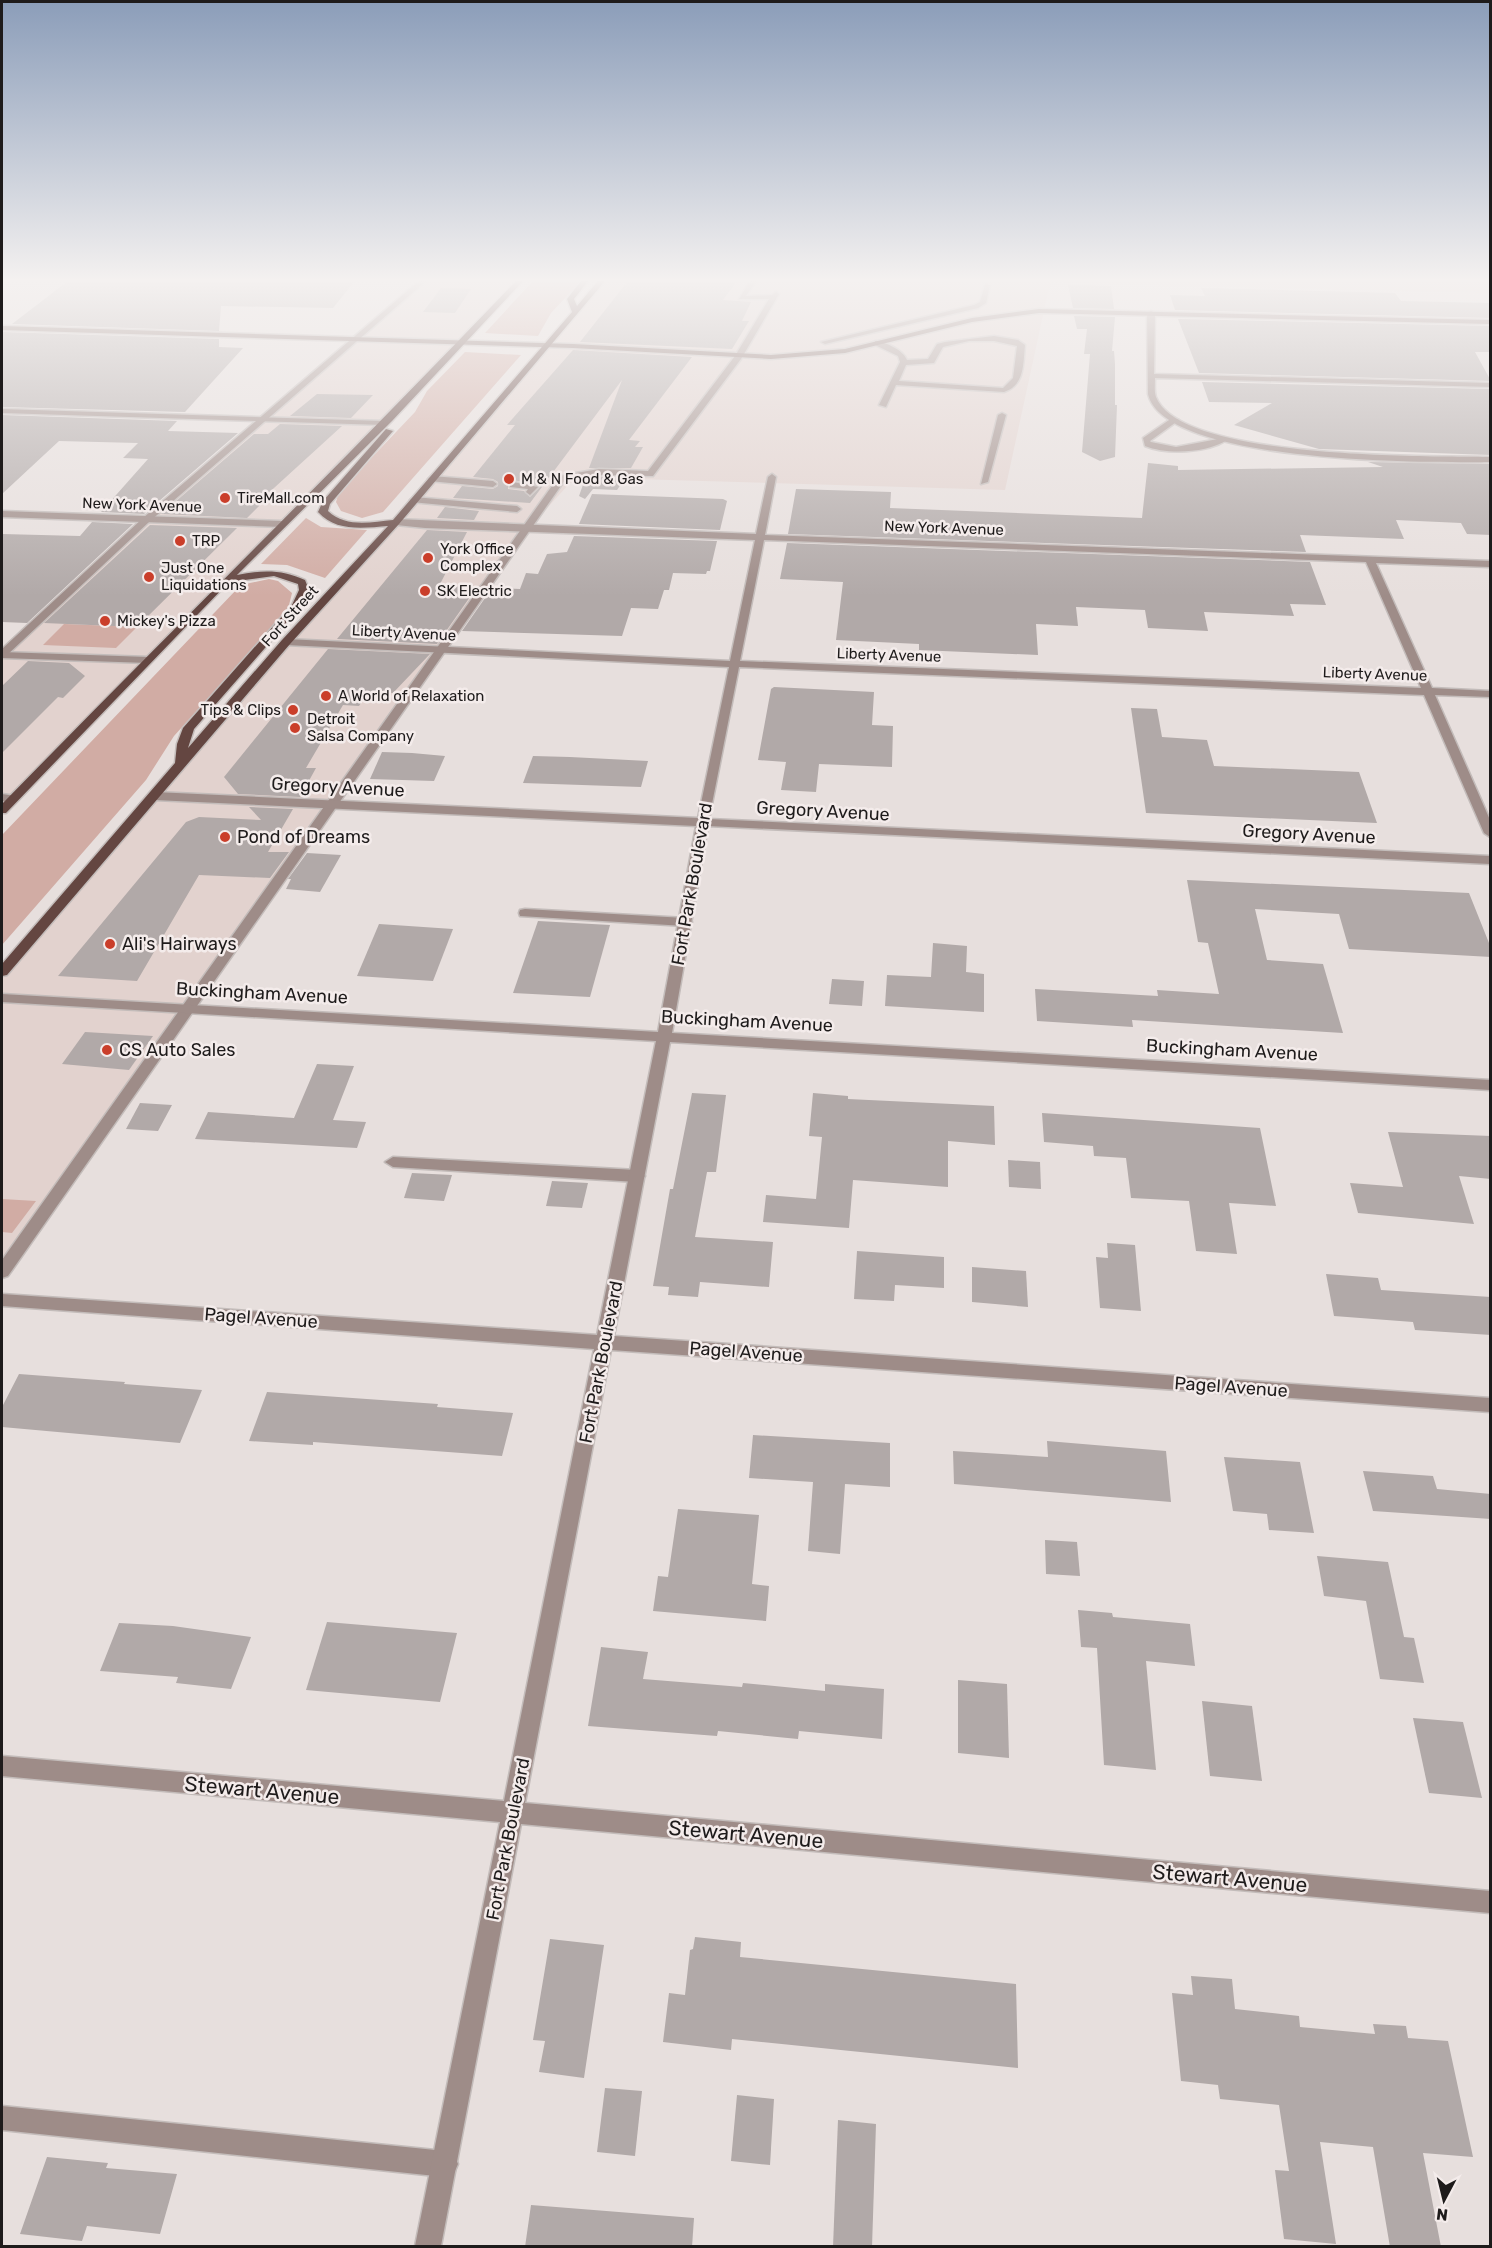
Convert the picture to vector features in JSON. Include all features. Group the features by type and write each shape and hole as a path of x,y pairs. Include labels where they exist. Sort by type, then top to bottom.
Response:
{"main road":[{"path":"2,810 7,798 387,421 419,386"},
{"name":"Fort Street","path":"2,972 286,642 396,522 511,386"},
{"path":"387,421 391,429 326,503 323,512 328,518 351,525 396,522"},
{"path":"181,765 183,744 189,728 296,606 304,590 302,582 292,576 274,572 226,580"}],"street":[{"path":"2,655 146,520 302,386"},
{"path":"2,1272 562,478 599,472 650,474 716,386"},
{"path":"883,405 893,386"},
{"path":"940,386 1004,390 1014,386"},
{"path":"1151,386 1152,397 1156,405 1175,420 1223,440 1295,452 1491,460"},
{"path":"2,411 262,420 387,421"},
{"path":"984,482 1002,416"},
{"path":"1175,420 1151,435 1146,440 1148,444 1163,449 1178,449 1223,440"},
{"name":"Fort Park Boulevard","path":"428,2247 772,477"},
{"path":"432,479 471,502 520,506 503,528"},
{"path":"414,500 487,485"},
{"path":"516,487 534,487 530,492"},
{"path":"452,526 471,502"},
{"name":"New York Avenue","path":"2,514 282,524"},
{"name":"New York Avenue","path":"396,522 528,529 1491,564"},
{"path":"1370,560 1491,833"},
{"name":"Liberty Avenue","path":"286,642 734,664 1491,694"},
{"path":"2,655 147,660"},
{"name":"Gregory Avenue","path":"155,796 1491,860"},
{"path":"525,913 685,922"},
{"name":"Buckingham Avenue","path":"2,998 1491,1085"},
{"path":"393,1162 637,1176"},
{"name":"Pagel Avenue","path":"2,1300 1491,1405"},
{"name":"Stewart Avenue","path":"2,1766 1491,1902"},
{"path":"2,2118 445,2163"}],"shaded area":[{"path":"301,386 417,386 2,810 2,654 146,520"},
{"path":"432,386 494,386 383,512 362,518 341,511 336,502 339,492 415,412"},
{"path":"512,386 1028,386 1005,490 600,478 570,483 528,529 2,1272 2,972"},
{"path":"306,518 321,527 367,530 325,578 287,565 261,564"},
{"path":"269,579 278,581 292,593 288,609 174,736 146,780 2,945 2,835 237,589 245,584"},
{"path":"64,624 137,627 116,648 43,645"},
{"path":"2,1199 36,1201 12,1233 2,1232"}],"building":[{"path":"2,386 209,386 185,412 2,407"},
{"path":"541,386 618,386 530,503 453,498 462,486 493,489 498,486 498,482 493,479 473,477 515,425 507,425","holes":["513,480 540,487 530,497 524,491 508,489 508,482"]},
{"path":"620,386 670,386 629,440 640,441 635,447 643,447 631,468 589,468"},
{"path":"1087,386 1115,386 1115,405 1117,405 1115,457 1100,461 1082,452"},
{"path":"1203,386 1491,389 1491,455 1319,449 1234,425 1272,403 1209,402"},
{"path":"317,394 373,395 351,418 290,416"},
{"path":"2,415 177,421 168,431 238,433 144,514 101,512 148,459 123,458 138,443 59,441 2,494"},
{"path":"280,424 342,426 263,498 267,498 247,518 161,514 254,434 268,434"},
{"path":"1368,462 1491,464 1491,535 1467,534 1461,523 1396,520 1404,539 1300,535 1306,552 788,534 796,489 891,492 890,508 1142,518 1148,463 1178,466 1178,470 1383,467"},
{"path":"625,478 617,490 593,489 585,499 579,496 585,479"},
{"path":"592,494 727,501 720,530 579,524"},
{"path":"445,507 479,511 474,520 437,518"},
{"path":"92,522 133,524 27,623 2,622 2,534 80,536"},
{"path":"150,525 237,528 137,627 44,623"},
{"path":"427,530 467,532 439,586 477,587 437,644 337,639"},
{"path":"574,536 717,541 710,571 706,574 673,573 669,590 664,590 658,609 631,608 622,636 462,631 492,588 520,589 526,573 538,574 547,554 567,552"},
{"path":"787,543 1310,562 1326,605 1290,604 1294,616 1204,612 1208,631 1148,628 1145,610 1076,607 1078,626 1036,624 1038,655 919,650 919,644 836,640 843,582 780,579"},
{"path":"328,649 430,654 393,693 368,692 359,706 343,705 306,768 316,768 300,797 238,794 224,777"},
{"path":"28,661 69,663 85,676 63,698 58,697 2,753 2,686"},
{"path":"774,687 874,692 872,725 893,726 892,767 819,764 816,792 781,790 786,762 758,760 771,689"},
{"path":"1131,708 1157,709 1162,737 1207,740 1214,766 1359,772 1377,823 1146,813"},
{"path":"382,752 445,756 434,781 370,779"},
{"path":"533,756 648,761 641,787 523,783"},
{"path":"249,807 293,809 268,852 289,852 270,878 199,875 137,981 58,976 186,822 199,817 261,820"},
{"path":"307,853 341,855 320,892 286,889 291,879 288,879"},
{"path":"1187,880 1469,893 1491,948 1491,957 1349,949 1339,914 1255,909 1267,960 1323,964 1343,1033 1132,1020 1133,1027 1037,1021 1035,989 1158,996 1157,990 1219,994 1208,943 1198,942"},
{"path":"538,921 610,925 590,997 513,993"},
{"path":"379,924 453,929 433,981 357,976"},
{"path":"933,943 967,946 966,972 984,974 984,1012 885,1006 887,975 931,977"},
{"path":"832,979 864,981 862,1006 829,1004"},
{"name":"CS Auto Sales","path":"85,1032 153,1036 129,1070 62,1064"},
{"path":"317,1064 354,1066 333,1120 366,1122 357,1148 195,1139 208,1112 294,1118"},
{"path":"692,1093 726,1095 716,1172 707,1172 695,1237 773,1242 769,1287 700,1282 698,1297 668,1295 669,1287 653,1286 670,1189 673,1189"},
{"path":"813,1093 848,1096 848,1099 994,1106 995,1145 948,1141 948,1187 853,1180 849,1228 763,1222 766,1195 816,1199 822,1137 809,1136"},
{"path":"140,1103 172,1105 158,1131 126,1129"},
{"path":"1042,1113 1260,1128 1276,1206 1229,1203 1237,1254 1196,1251 1189,1201 1131,1198 1126,1158 1094,1156 1093,1146 1044,1142"},
{"path":"1388,1132 1491,1136 1491,1179 1459,1176 1474,1224 1358,1213 1350,1183 1403,1187"},
{"path":"1008,1160 1040,1162 1041,1189 1009,1187"},
{"path":"412,1173 452,1175 444,1201 404,1198"},
{"path":"552,1181 588,1183 582,1208 546,1206"},
{"path":"1107,1243 1135,1245 1141,1311 1100,1308 1096,1257 1108,1258"},
{"path":"857,1251 944,1257 944,1288 895,1285 894,1301 854,1299"},
{"path":"972,1267 1026,1271 1028,1307 972,1302"},
{"path":"1326,1274 1378,1278 1381,1290 1491,1297 1491,1335 1415,1330 1413,1322 1334,1316"},
{"path":"19,1374 202,1390 180,1443 2,1427 2,1407"},
{"path":"267,1392 438,1404 437,1407 513,1413 502,1456 313,1442 313,1445 249,1441"},
{"path":"753,1435 890,1443 890,1487 845,1484 840,1554 808,1551 813,1482 749,1478"},
{"path":"1047,1441 1166,1451 1171,1502 954,1484 953,1451 1048,1457"},
{"path":"1224,1457 1300,1462 1314,1533 1269,1530 1267,1514 1233,1511"},
{"path":"1363,1471 1433,1476 1437,1489 1491,1494 1491,1519 1373,1511"},
{"path":"678,1509 759,1515 752,1584 769,1586 766,1621 653,1611 658,1576 668,1577"},
{"path":"1045,1540 1077,1542 1080,1576 1046,1574"},
{"path":"1317,1556 1388,1562 1404,1637 1414,1638 1424,1683 1380,1679 1366,1601 1324,1596"},
{"path":"1078,1610 1112,1613 1113,1617 1190,1624 1195,1666 1146,1661 1156,1770 1104,1765 1097,1648 1081,1647"},
{"path":"327,1622 457,1633 440,1702 306,1690"},
{"path":"119,1623 173,1626 251,1637 231,1689 176,1683 178,1677 100,1671"},
{"path":"601,1647 648,1652 643,1679 742,1687 743,1683 825,1691 825,1684 884,1689 882,1739 799,1731 798,1739 718,1731 717,1736 588,1726"},
{"path":"958,1680 1007,1684 1009,1758 958,1753"},
{"path":"1202,1701 1252,1706 1262,1781 1210,1776"},
{"path":"1413,1718 1463,1722 1482,1798 1429,1793"},
{"path":"695,1937 741,1942 740,1957 1016,1984 1018,2068 732,2039 731,2050 663,2042 669,1993 685,1995 690,1950 693,1949"},
{"path":"550,1939 604,1945 584,2078 539,2072 545,2041 533,2040"},
{"path":"1191,1976 1232,1979 1235,2009 1299,2016 1300,2027 1375,2034 1373,2024 1406,2026 1408,2038 1448,2041 1473,2157 1423,2153 1441,2247 1390,2247 1373,2147 1320,2142 1336,2244 1284,2239 1275,2170 1289,2171 1279,2105 1220,2099 1218,2085 1181,2081 1172,1993 1193,1995"},
{"path":"605,2088 642,2091 635,2156 597,2152"},
{"path":"737,2095 774,2099 770,2165 731,2161"},
{"path":"838,2120 876,2124 872,2247 833,2247"},
{"path":"47,2157 108,2163 106,2168 177,2174 160,2234 87,2226 82,2241 20,2234"},
{"path":"531,2205 694,2218 692,2247 525,2247"}],"place":[{"name":"M & N Food & Gas","path":"509,479"},
{"name":"TireMall.com","path":"225,498"},
{"name":"TRP","path":"180,541"},
{"name":"York Office Complex","path":"428,558"},
{"name":"Just One Liquidations","path":"149,577"},
{"name":"SK Electric","path":"425,591"},
{"name":"Mickey's Pizza","path":"105,621"},
{"name":"A World of Relaxation","path":"326,696"},
{"name":"Tips & Clips","path":"293,710"},
{"name":"Detroit Salsa Company","path":"295,728"},
{"name":"Pond of Dreams","path":"225,837"},
{"name":"Ali's Hairways","path":"110,944"},
{"name":"CS Auto Sales","path":"107,1050"}]}
